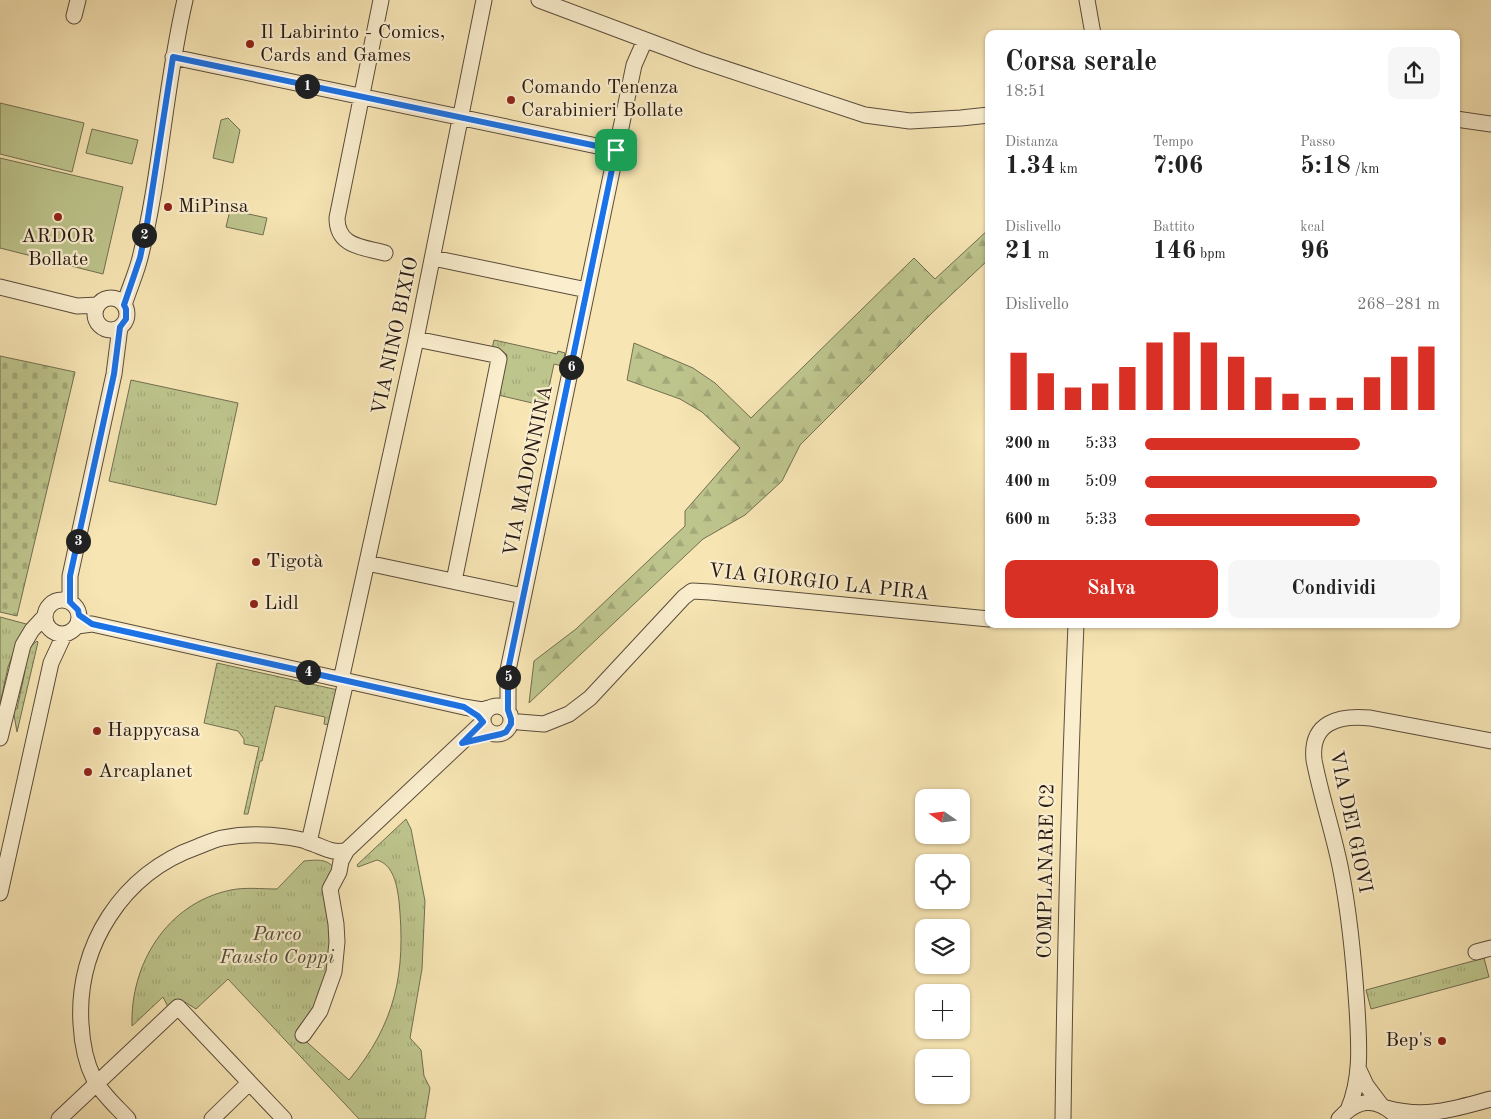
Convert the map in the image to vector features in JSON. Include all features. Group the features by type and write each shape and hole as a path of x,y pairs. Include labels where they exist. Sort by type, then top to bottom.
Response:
{"street":[{"path":"74,16 78,0"},
{"path":"119,302 140,258 172,62 185,0"},
{"path":"381,0 338,209 337,222 341,234 347,242 385,253"},
{"name":"VIA NINO BIXIO","path":"309,842 433,258 484,0"},
{"path":"539,0 645,40 822,102 865,115 910,121 985,115"},
{"path":"1087,0 1095,30"},
{"name":"VIA MADONNINA","path":"501,734 506,732 511,724 511,719 491,713 508,678 523,596 634,64 645,40"},
{"path":"172,62 362,98 616,150"},
{"path":"1460,119 1491,124"},
{"path":"433,258 587,290"},
{"path":"0,287 97,312"},
{"path":"105,300 119,302 127,314 126,319 114,328 101,326 97,312 105,300"},
{"path":"64,601 114,368 114,328"},
{"path":"416,339 495,355 499,359 454,581"},
{"path":"368,563 523,596"},
{"name":"VIA GIORGIO LA PIRA","path":"519,722 544,724 569,714 590,698 684,597 692,591 985,619"},
{"path":"64,601 48,606 65,625"},
{"path":"1,884 51,663 65,625 78,610 64,601"},
{"path":"0,738 20,655 26,638 65,625 344,680 491,713"},
{"name":"COMPLANARE C2","path":"1063,1119 1070,760 1076,628"},
{"path":"491,713 488,731 501,734"},
{"path":"303,1035 320,1010 334,972 337,942 330,889 339,872 340,861 348,850 462,743 491,713"},
{"name":"VIA DEI GIOVI","path":"1343,1114 1354,1095 1359,1070 1358,1014 1351,937 1341,871 1314,760 1313,749 1316,737 1332,721 1345,717 1356,717 1370,718 1491,742"},
{"path":"462,743 501,734"},
{"path":"128,1119 96,1084 85,1058 80,1016 83,978 97,936 124,895 163,863 185,851 219,839 252,835 284,836 309,842 336,852 348,850"},
{"path":"1476,952 1491,948"},
{"path":"59,1119 178,1007 284,1119"},
{"path":"1359,1070 1366,1085 1397,1119"},
{"path":"212,1119 249,1083"},
{"path":"1343,1114 1364,1103 1431,1116 1491,1099"}],"green space":[{"name":"ARDOR Bollate","path":"0,103 84,123 72,172 0,154"},
{"path":"228,118 240,130 233,163 213,158 221,120"},
{"path":"92,129 138,140 132,164 86,153"},
{"name":"ARDOR Bollate","path":"0,158 123,187 103,274 0,248"},
{"path":"230,210 267,218 263,235 226,227"},
{"path":"985,233 985,263 800,445 782,481 745,515 703,539 529,703 534,661 576,629 685,526 685,511 740,448 702,412 680,399 627,380 634,343 693,368 715,383 751,418 914,258 935,279"},
{"path":"494,340 557,354 558,351 565,353 562,366 554,364 545,406 498,395 507,355 502,351 492,349"},
{"path":"0,356 75,372 17,616 0,612"},
{"path":"131,380 238,403 216,505 109,481"},
{"path":"0,617 30,625 18,641 8,667 0,704"},
{"path":"37,641 17,732 13,709 17,709 25,671 22,670 25,657 28,650"},
{"path":"217,663 338,690 330,725 324,724 325,717 275,706 248,814 244,814 259,747 244,744 244,739 238,731 204,723"},
{"name":"Parco Fausto Coppi","path":"406,819 411,829 425,901 422,969 410,1038 421,1050 424,1076 430,1088 425,1119 359,1119 228,979 196,1009 179,1000 176,1000 168,1007 163,997 132,1026 133,1003 138,980 146,959 157,940 171,922 188,908 208,897 237,889 277,889 304,861 324,861 334,868 328,981 299,1035 349,1080 378,1038 387,1017 399,974 401,951 399,901 396,883 391,871 377,860 358,867 357,865"},
{"path":"1484,958 1489,977 1371,1009 1366,990"}],"place":[{"name":"Il Labirinto - Comics, Cards and Games","path":"250,44"},
{"name":"Comando Tenenza Carabinieri Bollate","path":"511,100"},
{"name":"MiPinsa","path":"168,207"},
{"name":"ARDOR Bollate","path":"58,217"},
{"name":"Tigotà","path":"256,562"},
{"name":"Lidl","path":"254,604"},
{"name":"Happycasa","path":"97,731"},
{"name":"Arcaplanet","path":"88,772"},
{"name":"Bep's","path":"1442,1041"}],"route":[{"path":"173,57 616,150 508,670 508,710 511,724 506,732 462,743 483,722 478,716 464,707 92,624 79,615 78,610 70,602 70,576 114,374 120,327 124,324 127,314 124,305 140,258 147,224 173,57"}]}
